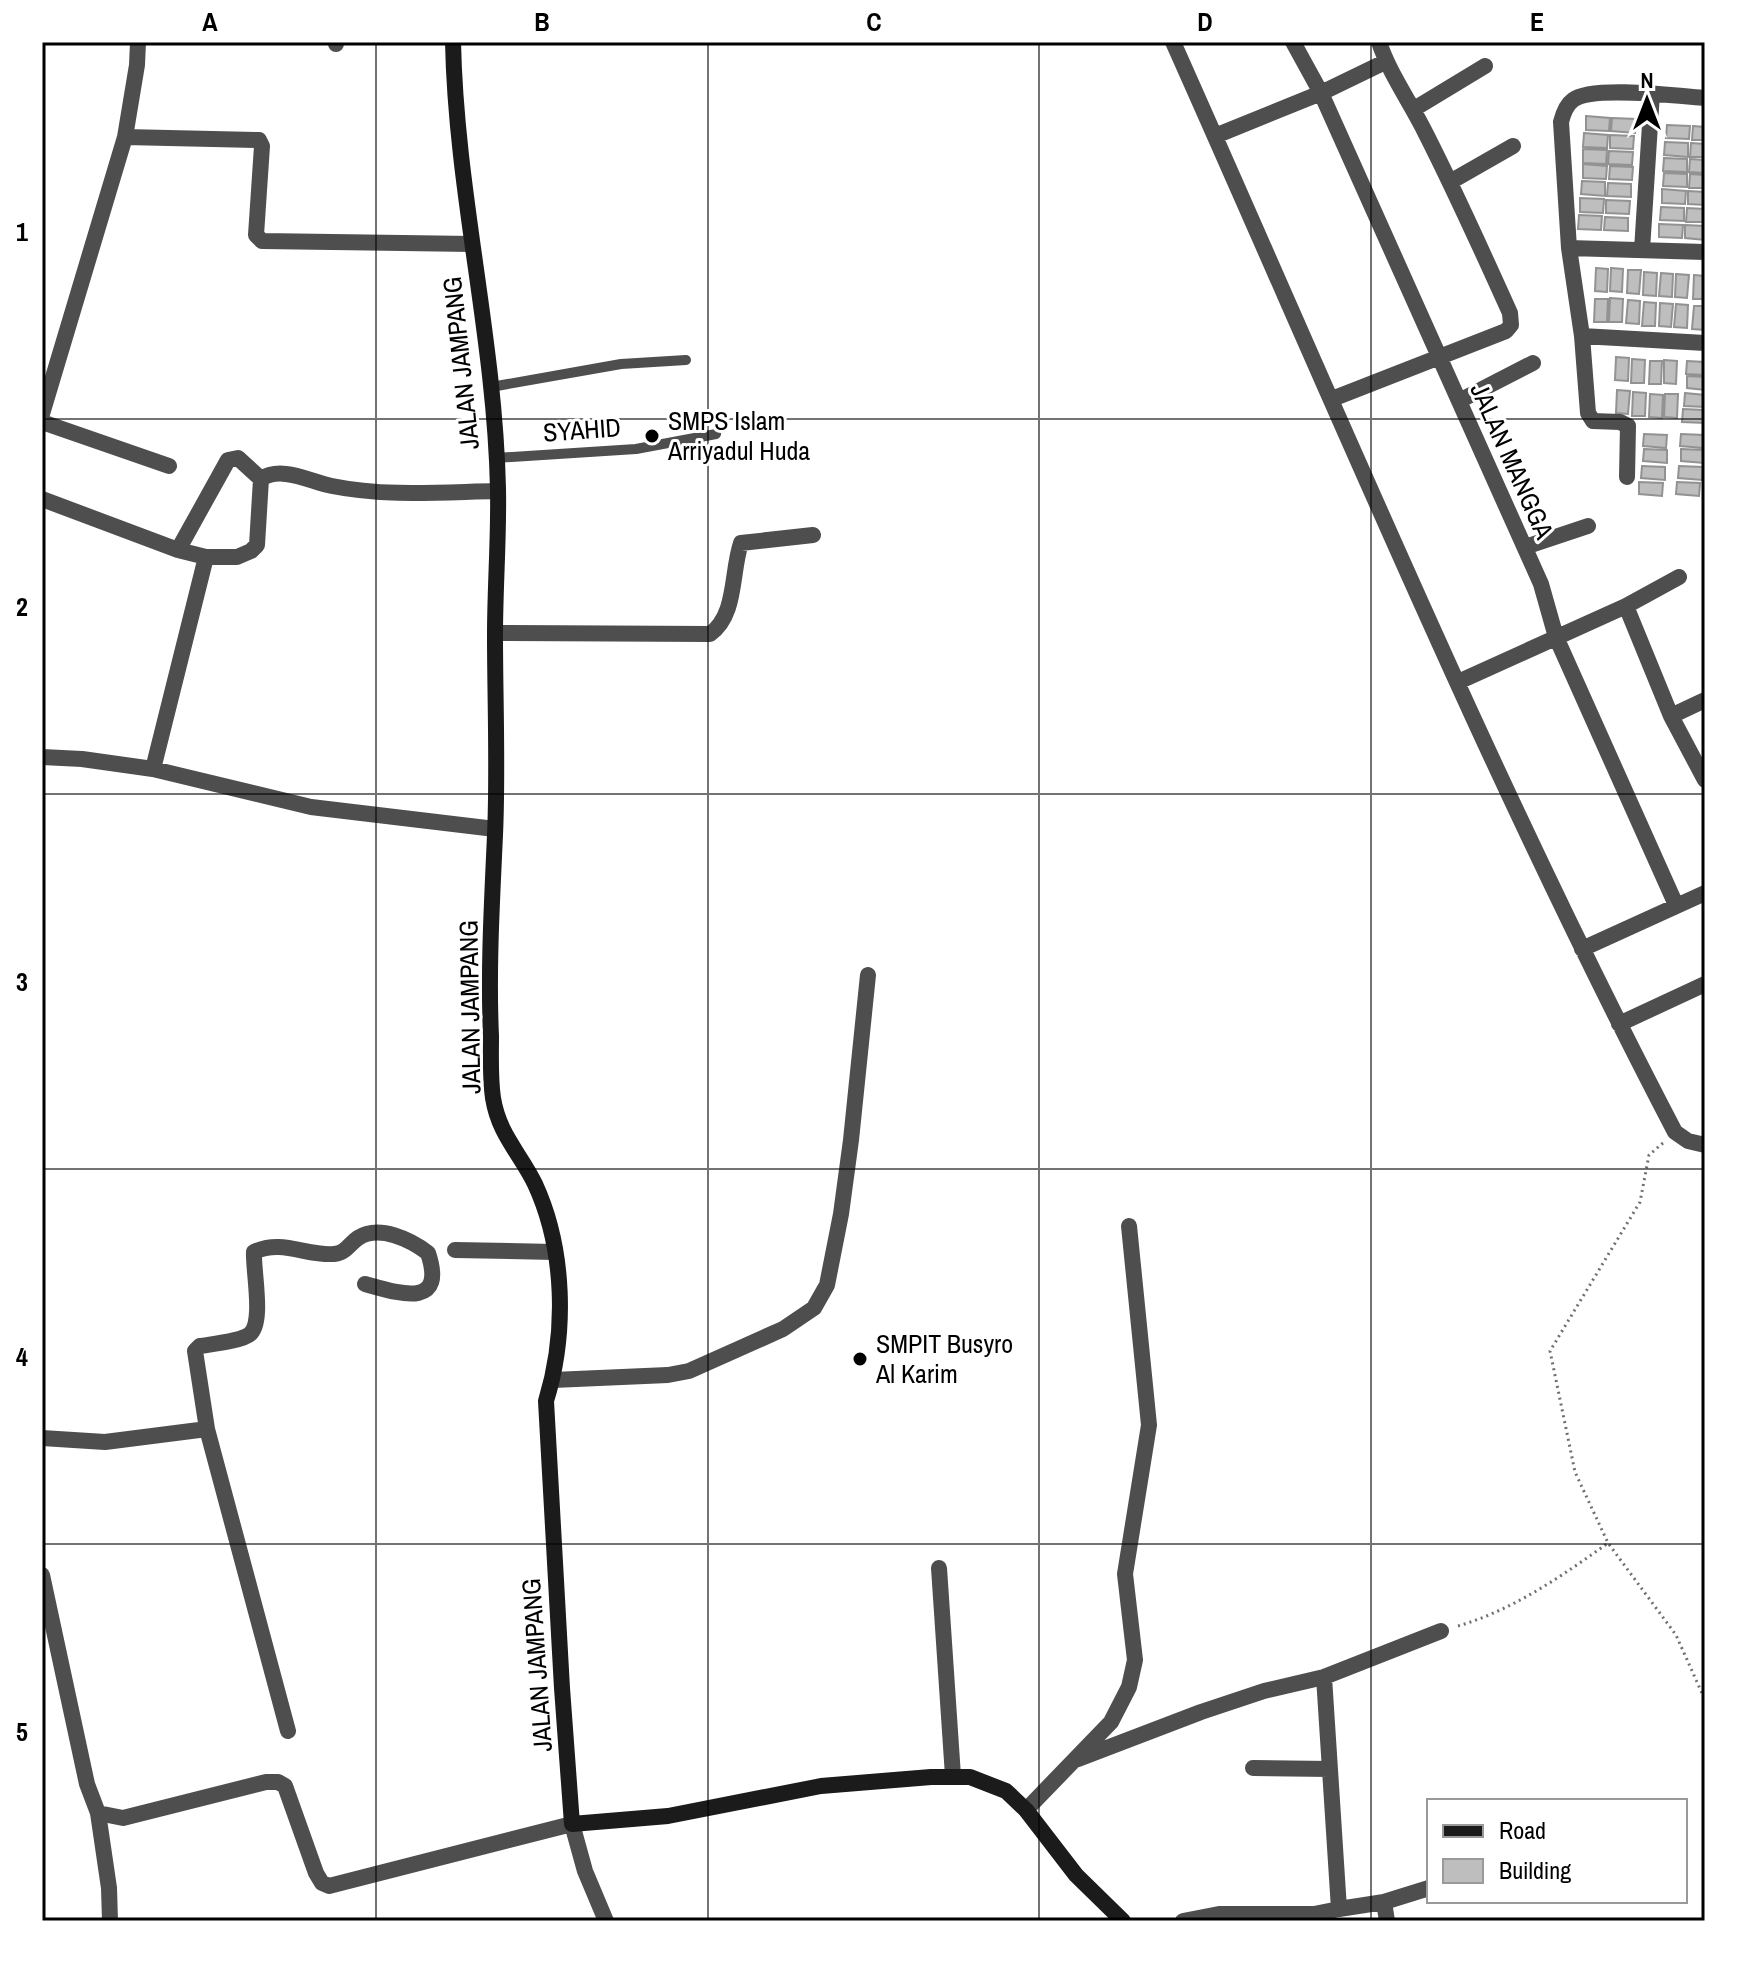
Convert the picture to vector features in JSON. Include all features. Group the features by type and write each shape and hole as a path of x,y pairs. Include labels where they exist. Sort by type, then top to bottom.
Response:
{"street":[{"path":"42,414 125,137 138,42"},
{"name":"JALAN JAMPANG","path":"453,42 454,86 491,387 498,491 491,931 493,1097 502,1133 524,1165 545,1207 555,1252 560,1302 553,1380 546,1401 572,1824"},
{"path":"1173,42 1458,682 1582,949 1675,1132 1688,1141 1705,1145"},
{"name":"JALAN MANGGA","path":"1293,42 1321,93 1525,547 1541,584 1556,637 1676,905"},
{"path":"1332,399 1509,330 1511,325 1510,313 1450,182 1414,109 1385,62 1379,42"},
{"path":"1215,136 1321,93 1385,62"},
{"path":"1414,109 1485,66"},
{"path":"1627,477 1628,426 1620,422 1593,421 1588,413 1582,336 1569,248 1561,122 1573,99 1598,93 1652,93 1705,98"},
{"path":"1642,250 1652,93"},
{"path":"125,137 259,140 262,146 256,235 262,241 472,244"},
{"path":"1450,182 1513,146"},
{"path":"1569,248 1705,252"},
{"path":"1582,336 1705,343"},
{"path":"1459,401 1533,363"},
{"path":"42,422 169,466"},
{"path":"178,550 228,460 238,458 261,479"},
{"path":"261,479 279,473 334,487 381,492 498,491"},
{"path":"42,499 178,550 206,557 237,557 257,545 261,479"},
{"path":"1525,547 1588,526"},
{"path":"495,633 710,634 717,628 728,607 741,543 813,535"},
{"path":"153,769 206,557"},
{"path":"1458,682 1626,606 1679,577"},
{"path":"1626,606 1671,716 1705,780"},
{"path":"1671,716 1705,700"},
{"path":"42,757 153,769 311,807 495,829"},
{"path":"1582,949 1705,893"},
{"path":"553,1380 668,1375 689,1371 783,1329 814,1308 827,1285 841,1214 868,975"},
{"path":"1619,1024 1705,984"},
{"path":"1026,1810 1111,1722 1129,1687 1135,1660 1125,1574 1149,1425 1129,1226"},
{"path":"288,1731 207,1429 195,1351 200,1346 246,1337 253,1332 256,1321 254,1252 269,1247 292,1247 343,1253 359,1237 370,1234 400,1237 428,1253 432,1279 430,1287 423,1293 398,1293 365,1284"},
{"path":"455,1250 555,1252"},
{"path":"42,1438 105,1442 207,1429"},
{"path":"939,1568 953,1776"},
{"path":"42,1575 87,1784 98,1813 109,1888 110,1921"},
{"path":"1069,1763 1201,1712 1264,1691 1324,1677 1441,1631"},
{"path":"1324,1677 1339,1909"},
{"path":"1253,1768 1330,1769"},
{"path":"98,1813 123,1818 266,1782 278,1782 285,1786 316,1873 322,1883 329,1886 572,1824 668,1816 821,1786 970,1777 1006,1791 1026,1810 1076,1875 1123,1921"},
{"path":"572,1824 585,1871 606,1921"},
{"path":"1183,1921 1219,1914 1314,1914 1384,1902 1427,1889"},
{"path":"1384,1902 1387,1921"}],"lane":[{"name":"SYAHID","path":"491,387 621,364 686,360"},
{"name":"SYAHID","path":"496,458 636,449 716,434"}],"path":[{"path":"1649,1155 1640,1202 1550,1351 1575,1472 1608,1543 1676,1635 1705,1700"},
{"path":"1441,1631 1493,1615 1608,1543"}],"building":[{"path":"1586,116 1610,118 1609,131 1586,130"},
{"path":"1612,118 1636,119 1635,133 1611,131"},
{"path":"1667,125 1690,126 1689,139 1666,138"},
{"path":"1693,126 1705,127 1705,140 1692,140"},
{"path":"1584,133 1608,135 1607,148 1583,147"},
{"path":"1610,135 1634,136 1633,149 1610,148"},
{"path":"1665,142 1688,143 1688,157 1664,155"},
{"path":"1691,143 1705,144 1705,157 1690,157"},
{"path":"1583,149 1607,150 1606,164 1583,163"},
{"path":"1609,151 1633,152 1632,165 1608,164"},
{"path":"1664,158 1687,159 1687,172 1663,171"},
{"path":"1690,159 1705,160 1705,173 1689,172"},
{"path":"1583,164 1607,166 1606,179 1583,178"},
{"path":"1610,166 1633,167 1632,180 1609,179"},
{"path":"1664,173 1687,174 1687,187 1663,186"},
{"path":"1690,174 1705,175 1705,188 1689,188"},
{"path":"1582,181 1605,182 1605,196 1581,194"},
{"path":"1608,183 1631,184 1631,197 1607,196"},
{"path":"1662,189 1686,191 1685,204 1662,203"},
{"path":"1688,191 1705,192 1705,205 1688,204"},
{"path":"1580,198 1604,199 1603,213 1580,212"},
{"path":"1606,200 1630,201 1629,214 1606,213"},
{"path":"1661,207 1684,208 1684,221 1660,220"},
{"path":"1687,208 1705,209 1705,222 1686,222"},
{"path":"1579,215 1602,216 1601,230 1578,229"},
{"path":"1605,217 1628,218 1628,231 1604,230"},
{"path":"1659,224 1683,225 1682,238 1659,237"},
{"path":"1685,225 1705,226 1705,240 1685,238"},
{"path":"1596,268 1608,269 1607,292 1595,291"},
{"path":"1611,268 1623,269 1622,292 1610,291"},
{"path":"1628,270 1641,270 1639,294 1627,293"},
{"path":"1644,272 1657,273 1656,296 1643,295"},
{"path":"1661,273 1673,274 1672,297 1659,296"},
{"path":"1676,274 1689,275 1687,298 1675,297"},
{"path":"1694,275 1705,276 1705,299 1693,299"},
{"path":"1610,298 1623,299 1622,322 1609,322"},
{"path":"1595,299 1608,299 1607,322 1594,322"},
{"path":"1628,300 1640,301 1639,324 1626,323"},
{"path":"1644,302 1656,303 1655,326 1642,326"},
{"path":"1660,303 1673,304 1671,327 1659,326"},
{"path":"1676,304 1688,305 1687,328 1674,327"},
{"path":"1694,306 1705,306 1705,330 1692,329"},
{"path":"1616,357 1629,358 1628,381 1615,380"},
{"path":"1632,359 1645,360 1644,383 1631,383"},
{"path":"1664,360 1677,361 1676,384 1664,383"},
{"path":"1650,361 1662,361 1661,384 1649,384"},
{"path":"1687,361 1705,362 1705,375 1686,374"},
{"path":"1687,376 1705,377 1705,390 1687,388"},
{"path":"1617,390 1630,391 1628,414 1616,413"},
{"path":"1633,392 1646,393 1645,416 1632,416"},
{"path":"1685,393 1705,395 1705,407 1684,406"},
{"path":"1650,394 1663,395 1662,418 1649,417"},
{"path":"1665,394 1678,394 1677,418 1664,417"},
{"path":"1683,409 1705,410 1705,423 1682,422"},
{"path":"1644,434 1667,435 1666,448 1643,446"},
{"path":"1681,434 1704,435 1703,448 1680,446"},
{"path":"1644,449 1667,450 1667,463 1643,461"},
{"path":"1681,449 1704,450 1704,463 1681,461"},
{"path":"1642,466 1665,467 1665,480 1641,478"},
{"path":"1679,466 1703,467 1702,480 1678,478"},
{"path":"1639,482 1663,483 1662,496 1639,494"},
{"path":"1677,482 1700,483 1699,496 1676,494"}],"place":[{"name":"SMPS Islam Arriyadul Huda","path":"652,436"},
{"name":"SMPIT Busyro Al Karim","path":"860,1359"}]}
